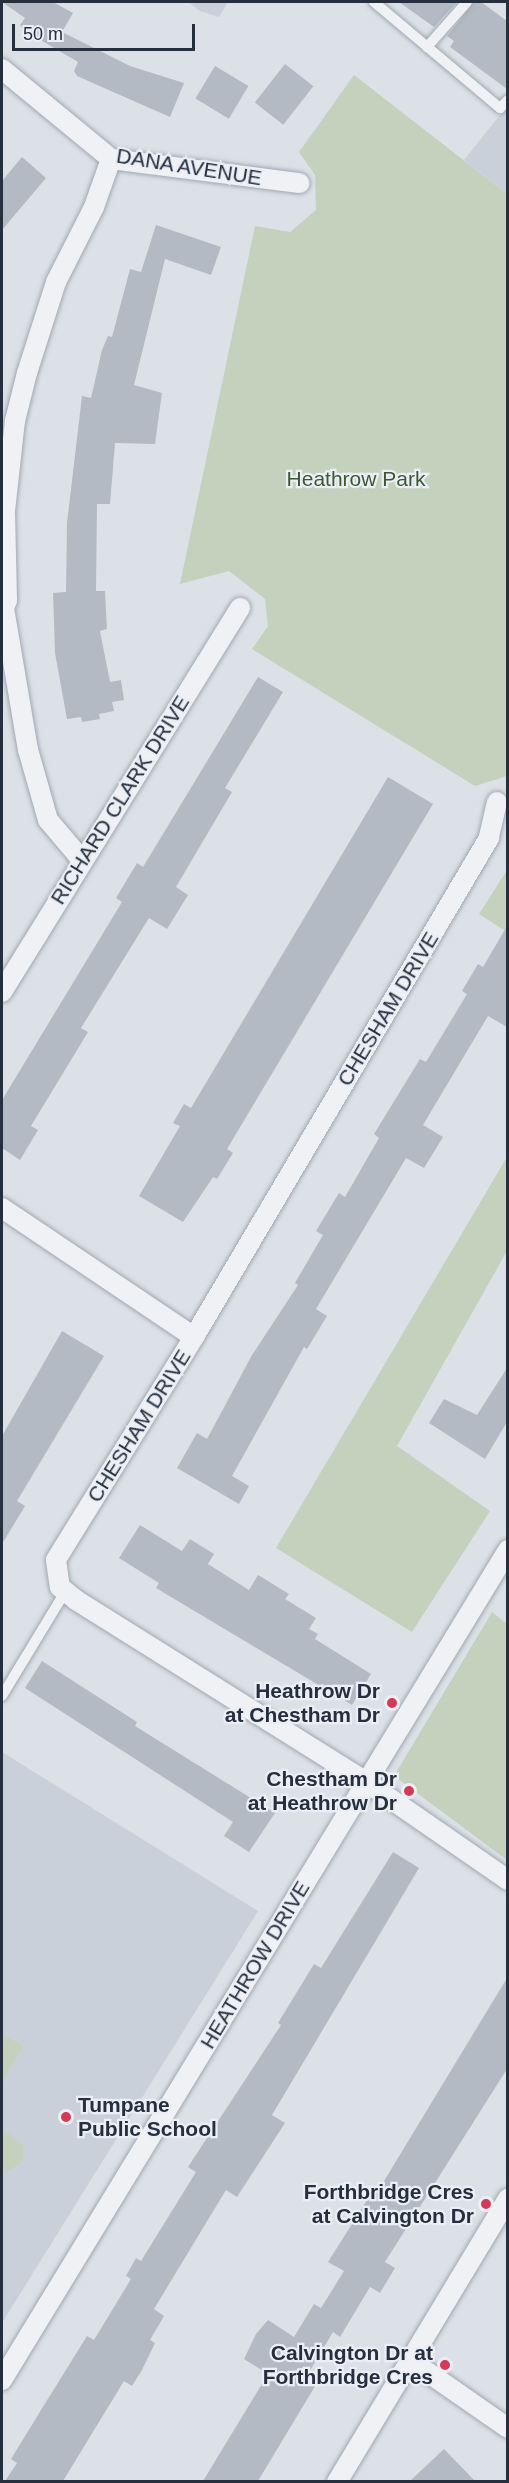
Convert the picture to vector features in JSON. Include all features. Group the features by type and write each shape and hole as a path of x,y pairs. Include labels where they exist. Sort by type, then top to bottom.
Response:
{"street":[{"name":"DANA AVENUE","path":"2,69 111,159 299,183"},
{"path":"81,859 48,820 28,750 4,608 8,600 5,511 15,421 27,373 56,282 97,200 111,159"},
{"name":"RICHARD CLARK DRIVE","path":"2,992 81,859 240,608"},
{"name":"CHESHAM DRIVE","path":"66,1592 60,1587 56,1560 64,1542 77,1528 194,1337 489,838 497,802"},
{"path":"2,1208 194,1337"},
{"name":"HEATHROW DRIVE","path":"2,2380 507,1550"},
{"path":"66,1592 366,1782 507,1880"},
{"path":"337,2481 507,2199"},
{"path":"410,2360 507,2428"}],"lane":[{"path":"374,2 500,108 507,100"},
{"path":"428,47 467,2"},
{"path":"2,1696 66,1592"}],"shaded area":[{"path":"188,2 228,2 219,17 200,11"},
{"path":"507,106 507,194 464,160"},
{"name":"Tumpane Public School","path":"2,1752 258,1911 2,2323"}],"green space":[{"name":"Heathrow Park","path":"354,75 507,194 507,776 475,786 252,649 268,626 265,599 229,571 180,584 255,226 290,232 316,210 315,175 299,152"},
{"path":"507,870 507,932 479,914"},
{"path":"507,1157 507,1251 397,1446 490,1511 412,1632 276,1548"},
{"path":"492,1612 507,1624 507,1860 394,1776"},
{"path":"2,2034 23,2046 2,2083"},
{"path":"5,2131 23,2146 23,2161 7,2172 2,2167 2,2132"}],"building":[{"path":"2,2 53,2 73,13 62,32 130,66 184,83 170,117 77,76 74,71 78,62 27,32 20,25 25,18"},
{"path":"399,2 457,2 434,27"},
{"path":"474,2 481,2 507,21 507,89 450,47 454,41 447,36"},
{"path":"285,64 313,86 283,125 255,103"},
{"path":"215,66 248,86 229,119 195,99"},
{"path":"22,157 46,178 2,230 2,181"},
{"path":"156,225 221,247 211,275 165,259 134,385 162,393 155,444 115,443 110,504 97,504 96,591 105,591 107,629 100,631 110,682 121,680 124,700 112,702 114,711 99,714 100,719 82,722 81,717 67,719 55,653 53,593 66,592 67,523 82,396 91,398 102,350 108,336 112,337 130,269 141,272"},
{"path":"258,677 283,692 225,788 232,792 176,887 188,895 167,929 149,918 81,1028 88,1032 31,1126 38,1130 20,1160 2,1148 2,1100 122,902 116,898 137,863 143,867"},
{"path":"388,777 433,804 227,1149 233,1153 217,1179 213,1177 183,1222 139,1196 180,1126 173,1123 184,1104 191,1108"},
{"path":"507,926 507,1027 488,1016 423,1125 443,1137 424,1168 406,1158 316,1309 327,1316 307,1349 304,1347 232,1476 249,1486 239,1504 177,1468 197,1433 207,1439 252,1355 298,1285 295,1283 323,1235 316,1231 339,1193 345,1197 379,1138 374,1134 420,1059 426,1062 467,994 462,991 478,964 483,967"},
{"path":"62,1331 104,1356 17,1501 25,1506 2,1544 2,1436"},
{"path":"507,1368 507,1422 485,1459 429,1423 444,1399 477,1415"},
{"path":"140,1525 182,1551 190,1539 214,1554 208,1564 249,1590 258,1575 289,1594 285,1599 316,1618 309,1629 318,1634 315,1639 371,1674 352,1705 156,1588 159,1583 119,1558"},
{"path":"42,1661 137,1722 135,1726 275,1813 249,1852 224,1836 233,1822 25,1688"},
{"path":"393,1852 419,1868 272,2115 285,2123 237,2197 226,2190 154,2309 164,2316 150,2340 155,2343 142,2370 132,2386 124,2381 63,2481 5,2481 17,2463 11,2459 41,2410 87,2336 94,2340 131,2279 126,2276 136,2258 141,2261 196,2172 188,2167 281,2025 278,2023 314,1964 321,1968"},
{"path":"507,1978 507,2069 385,2262 395,2268 380,2293 370,2287 340,2337 333,2332 309,2372 320,2378 258,2481 203,2481 268,2374 244,2359 256,2334 268,2320 294,2337 314,2304 321,2308 344,2271 328,2262 374,2189 378,2191"},
{"path":"444,2449 475,2481 410,2481"}],"place":[{"name":"Heathrow Dr at Chestham Dr","path":"392,1703"},
{"name":"Chestham Dr at Heathrow Dr","path":"409,1791"},
{"name":"Tumpane Public School","path":"66,2117"},
{"name":"Forthbridge Cres at Calvington Dr","path":"486,2204"},
{"name":"Calvington Dr at Forthbridge Cres","path":"445,2365"}]}
